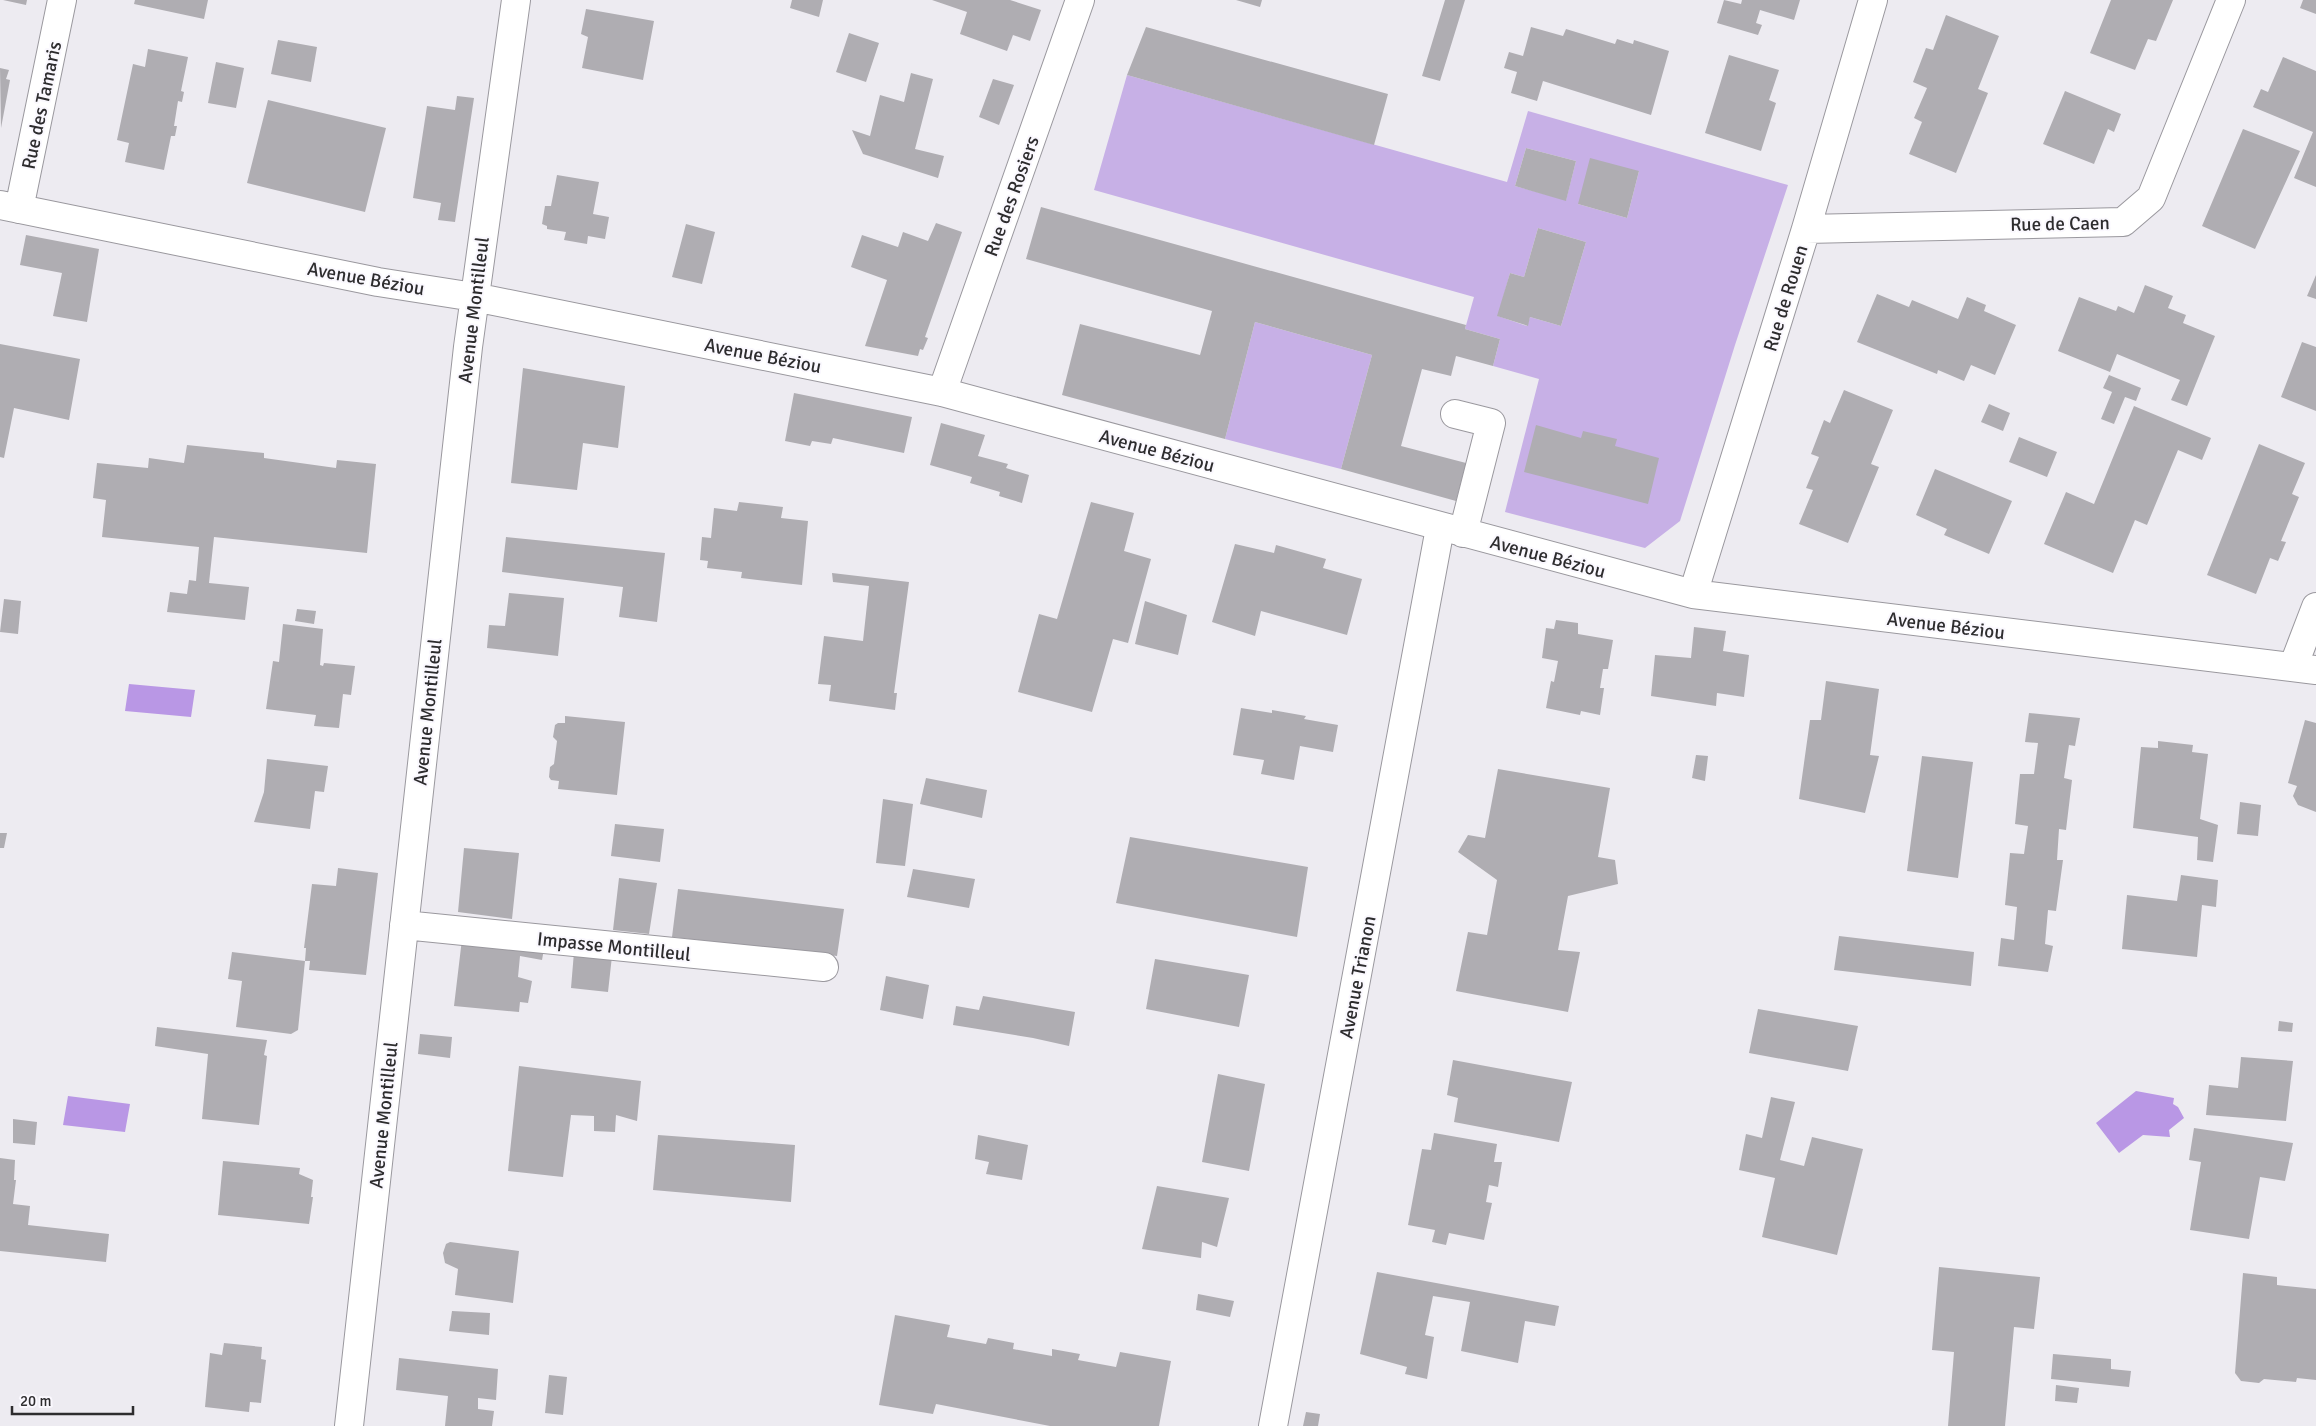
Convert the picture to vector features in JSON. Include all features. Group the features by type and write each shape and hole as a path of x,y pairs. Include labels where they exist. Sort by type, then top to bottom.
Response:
{"street":[{"name":"Rue des Tamaris","path":"10,207 62,0"},
{"name":"Avenue Montilleul","path":"350,1426 474,297 516,0"},
{"name":"Rue des Rosiers","path":"942,392 1080,0"},
{"name":"Rue de Rouen","path":"1693,594 1806,229 1873,0"},
{"name":"Rue de Caen","path":"1806,229 2123,222 2151,198 2231,0"},
{"name":"Avenue Béziou","path":"10,207 378,282 474,297 942,392 1452,531 1693,594 2304,668"},
{"name":"Avenue Trianon","path":"1273,1426 1452,531 1491,423 1455,414"},
{"path":"2304,668 2316,607"},
{"name":"Impasse Montilleul","path":"404,925 824,968"}],"shaded area":[{"path":"1127,75 1507,182 1528,111 1788,185 1680,521 1645,548 1505,512 1539,379 1493,366 1500,339 1465,329 1474,297 1094,190","holes":["1526,148 1576,161 1566,200 1515,186","1639,171 1627,218 1578,204","1538,228 1586,242 1561,326 1530,317 1527,326 1498,316 1510,273 1524,277"]},
{"path":"1255,322 1372,355 1341,469 1225,439"},
{"path":"129,684 195,690 191,717 125,711"},
{"path":"2136,1091 2174,1098 2173,1104 2178,1107 2184,1118 2169,1130 2170,1137 2143,1135 2119,1153 2096,1123"},
{"path":"68,1096 130,1104 125,1132 63,1125"}],"building":[{"path":"3,0 27,0 26,5"},
{"path":"135,0 208,0 204,19 134,4"},
{"path":"792,0 823,0 819,17 790,8"},
{"path":"932,0 1010,0 1041,10 1030,41 1013,35 1007,51 960,34 967,12"},
{"path":"1236,0 1262,0 1260,7"},
{"path":"1445,0 1465,0 1440,81 1422,76"},
{"path":"1724,0 1741,4 1742,0 1800,0 1794,20 1760,10 1756,23 1762,25 1758,35 1717,23"},
{"path":"2111,0 2173,0 2156,41 2148,39 2135,70 2090,53"},
{"path":"2303,0 2316,0 2316,14 2300,8"},
{"path":"586,9 654,21 643,80 582,68 588,37 581,34"},
{"path":"1946,15 1999,36 1978,89 1988,93 1956,173 1909,154 1922,122 1914,118 1927,88 1913,82 1926,48 1933,50"},
{"path":"1146,27 1388,94 1374,145 1127,75"},
{"path":"1531,27 1563,36 1566,29 1615,44 1617,39 1633,44 1634,40 1669,51 1651,115 1543,81 1537,101 1511,93 1517,72 1504,68 1509,52 1523,56"},
{"path":"849,33 879,43 866,82 836,72"},
{"path":"278,40 317,47 311,82 271,74"},
{"path":"148,49 188,57 181,91 184,92 182,102 178,101 174,126 177,126 175,136 171,136 164,170 125,162 129,143 117,140 133,64 145,67"},
{"path":"1729,55 1779,70 1769,100 1776,103 1761,151 1705,133"},
{"path":"2283,57 2316,71 2316,187 2294,178 2313,132 2253,107 2261,89 2268,92"},
{"path":"216,62 244,68 236,108 208,103"},
{"path":"0,68 9,70 6,79 10,80 1,128"},
{"path":"911,73 933,79 915,149 944,156 938,178 863,154 852,130 870,136 880,95 904,102"},
{"path":"993,79 1014,85 999,125 979,117"},
{"path":"2065,91 2121,114 2114,132 2108,129 2094,164 2043,144"},
{"path":"457,96 474,98 455,222 438,220 441,203 413,198 427,106 455,110"},
{"path":"268,100 386,128 365,212 247,183"},
{"path":"2243,129 2300,151 2255,249 2202,226"},
{"path":"1526,148 1576,161 1566,201 1515,186"},
{"path":"1590,158 1639,171 1627,218 1578,204"},
{"path":"557,175 599,182 593,214 609,217 605,239 588,236 587,244 564,240 566,232 547,229 547,226 542,224 545,206 551,206"},
{"path":"1041,207 1466,325 1465,329 1500,339 1493,366 1456,356 1451,376 1422,369 1401,446 1466,463 1456,501 1341,469 1372,355 1255,322 1225,439 1062,395 1080,324 1200,355 1212,311 1026,259"},
{"path":"936,223 962,232 925,337 928,338 923,350 920,349 918,356 865,346 887,280 851,267 862,235 898,247 903,232 928,241"},
{"path":"686,224 715,232 702,284 672,277"},
{"path":"1538,228 1586,242 1561,326 1530,317 1528,326 1497,316 1510,273 1524,277"},
{"path":"26,235 99,249 87,322 53,316 62,273 20,265"},
{"path":"2316,275 2316,299 2307,296"},
{"path":"2145,285 2173,296 2168,308 2186,315 2183,323 2215,336 2187,406 2171,400 2180,380 2117,354 2110,372 2058,351 2079,297 2116,311 2118,306 2134,313"},
{"path":"1877,294 1909,307 1912,300 1958,319 1967,297 1986,305 1984,311 2016,325 1995,375 1971,365 1964,381 1938,370 1937,374 1857,342"},
{"path":"2302,342 2316,347 2316,411 2281,397"},
{"path":"0,344 80,359 69,420 14,408 4,458 0,457"},
{"path":"523,368 625,386 618,448 583,443 577,490 511,483"},
{"path":"2109,375 2141,388 2136,401 2125,397 2114,424 2101,419 2112,392 2103,388"},
{"path":"1844,390 1893,410 1871,464 1879,467 1848,543 1799,524 1813,490 1806,488 1819,457 1811,454 1824,420 1830,423"},
{"path":"794,393 912,417 904,453 833,438 831,444 812,441 810,446 785,441"},
{"path":"1989,404 2010,413 2003,431 1981,422"},
{"path":"2134,406 2211,438 2202,460 2178,450 2147,525 2135,520 2113,573 2044,544 2066,492 2094,504"},
{"path":"941,423 985,435 978,456 1008,464 1006,468 1029,475 1022,503 999,496 1000,492 970,483 972,477 930,465"},
{"path":"1536,425 1581,438 1583,431 1617,439 1615,446 1659,458 1648,504 1524,472"},
{"path":"2019,437 2057,452 2047,477 2009,462"},
{"path":"2259,444 2305,463 2292,494 2299,497 2281,541 2286,542 2278,561 2270,558 2256,594 2207,575"},
{"path":"187,445 264,453 264,458 336,468 337,460 376,464 367,553 214,537 209,583 249,587 245,620 167,612 170,592 187,594 189,580 196,581 199,547 102,537 106,500 93,498 97,463 148,468 149,458 184,463"},
{"path":"1935,469 2012,501 1989,554 1944,535 1947,529 1916,515"},
{"path":"739,502 783,507 781,518 808,521 802,585 741,578 742,572 707,568 708,561 700,560 702,537 711,538 714,508 737,511"},
{"path":"1091,502 1134,513 1124,551 1151,559 1128,643 1113,639 1092,712 1018,692 1039,614 1057,619"},
{"path":"506,537 665,553 657,622 619,617 623,587 502,572"},
{"path":"1235,544 1274,553 1276,545 1326,559 1323,568 1362,579 1347,635 1261,611 1255,636 1212,622"},
{"path":"832,573 909,582 894,693 897,693 895,710 829,701 831,685 818,684 824,636 863,641 869,586 833,582"},
{"path":"509,593 564,598 558,656 487,648 489,625 505,626"},
{"path":"4,599 21,601 18,634 0,632"},
{"path":"1145,601 1187,615 1178,655 1135,644"},
{"path":"297,609 316,611 314,624 295,621"},
{"path":"1556,620 1578,623 1578,634 1613,640 1608,669 1603,669 1600,688 1604,688 1600,715 1581,711 1580,715 1546,708 1551,681 1554,682 1558,661 1542,658 1546,628 1554,629"},
{"path":"283,624 323,629 320,665 323,666 324,663 355,666 351,695 343,694 339,728 314,726 316,715 266,709 273,661 279,662"},
{"path":"1694,627 1726,631 1723,651 1749,655 1744,697 1717,693 1716,706 1651,696 1655,655 1691,658"},
{"path":"1826,681 1879,689 1870,755 1879,756 1865,813 1799,799 1810,720 1821,720"},
{"path":"1241,708 1272,713 1272,710 1306,716 1304,719 1338,725 1333,752 1300,746 1294,780 1261,774 1264,760 1233,755"},
{"path":"2029,713 2080,718 2075,746 2069,745 2064,778 2072,780 2066,830 2059,829 2057,860 2063,860 2056,911 2048,910 2045,944 2053,946 2048,972 1998,966 2001,938 2014,940 2017,907 2005,905 2010,853 2024,854 2028,826 2015,824 2020,774 2034,774 2038,743 2025,742"},
{"path":"565,716 625,722 617,795 558,789 559,781 551,780 549,777 550,767 554,764 557,741 553,737 555,725 565,723"},
{"path":"2305,720 2316,723 2316,812 2298,805 2293,796 2297,786 2288,783"},
{"path":"2158,741 2193,745 2192,752 2208,754 2200,819 2218,825 2213,862 2197,860 2198,837 2133,828 2141,747 2158,748"},
{"path":"1696,755 1708,756 1705,781 1692,778"},
{"path":"1922,756 1973,762 1958,878 1907,871"},
{"path":"267,759 328,766 324,792 315,791 310,829 254,822 264,792"},
{"path":"1498,769 1610,788 1598,857 1615,860 1618,884 1568,896 1558,950 1580,952 1568,1012 1456,991 1468,932 1487,935 1497,880 1458,852 1468,835 1485,838"},
{"path":"926,778 987,790 982,818 920,804"},
{"path":"883,799 913,804 905,866 876,863"},
{"path":"2240,802 2261,805 2258,836 2237,834"},
{"path":"615,824 664,829 660,862 611,856"},
{"path":"0,833 7,833 4,848 0,848"},
{"path":"1130,837 1308,867 1297,937 1116,903"},
{"path":"464,848 519,853 512,919 458,912"},
{"path":"338,868 378,873 366,975 309,970 310,961 305,961 306,948 304,948 312,884 336,886"},
{"path":"913,869 975,879 969,908 907,897"},
{"path":"2181,875 2218,880 2216,907 2202,905 2197,957 2122,949 2127,895 2177,901"},
{"path":"619,878 657,883 649,934 613,930"},
{"path":"678,889 844,909 837,956 672,937"},
{"path":"1839,936 1974,952 1971,986 1834,970"},
{"path":"462,939 544,949 542,960 520,956 518,977 532,981 528,1003 520,1002 519,1012 454,1006"},
{"path":"232,952 305,961 298,1030 291,1034 236,1027 242,981 228,979"},
{"path":"574,952 612,956 608,992 571,988"},
{"path":"1155,959 1249,975 1239,1027 1146,1009"},
{"path":"886,976 929,985 923,1019 880,1010"},
{"path":"983,996 1075,1012 1069,1046 953,1025 956,1006 979,1010"},
{"path":"1758,1009 1858,1026 1848,1071 1749,1053"},
{"path":"2279,1021 2293,1023 2292,1032 2278,1031"},
{"path":"157,1027 267,1040 264,1055 267,1056 259,1125 202,1119 208,1054 155,1046"},
{"path":"420,1034 452,1037 450,1058 418,1054"},
{"path":"2241,1057 2293,1061 2286,1121 2206,1115 2209,1085 2238,1088"},
{"path":"1453,1060 1572,1082 1559,1142 1454,1122 1458,1098 1447,1095"},
{"path":"519,1066 641,1081 637,1121 616,1115 615,1132 594,1131 594,1116 571,1115 563,1177 508,1171"},
{"path":"1218,1074 1265,1084 1249,1171 1202,1162"},
{"path":"1771,1097 1795,1102 1780,1160 1804,1166 1812,1137 1863,1149 1837,1255 1762,1237 1775,1178 1739,1170 1746,1134 1762,1138"},
{"path":"13,1119 37,1122 35,1145 13,1143"},
{"path":"2194,1128 2293,1143 2285,1181 2260,1177 2249,1239 2190,1230 2201,1162 2189,1160"},
{"path":"1434,1133 1497,1144 1494,1162 1502,1162 1498,1187 1489,1185 1486,1202 1492,1203 1484,1240 1449,1233 1446,1245 1432,1242 1435,1230 1408,1225 1422,1149 1431,1150"},
{"path":"658,1135 795,1145 791,1202 653,1190"},
{"path":"978,1135 1028,1145 1022,1180 986,1174 989,1162 975,1159"},
{"path":"0,1158 15,1160 14,1180 16,1180 13,1204 30,1206 28,1225 109,1234 106,1262 0,1251"},
{"path":"223,1161 300,1168 299,1174 313,1180 311,1197 313,1197 309,1224 218,1215"},
{"path":"1157,1186 1229,1198 1217,1247 1202,1242 1201,1258 1142,1249"},
{"path":"450,1242 519,1251 513,1303 455,1295 458,1269 445,1263 443,1253 446,1244"},
{"path":"1939,1267 2040,1277 2034,1329 2014,1327 2005,1426 1948,1426 1954,1352 1932,1350"},
{"path":"1377,1272 1559,1306 1555,1326 1525,1321 1518,1363 1461,1351 1470,1302 1433,1296 1425,1335 1434,1337 1427,1379 1405,1374 1407,1367 1360,1354"},
{"path":"2243,1273 2277,1277 2277,1285 2316,1289 2316,1380 2297,1378 2296,1382 2264,1379 2259,1383 2241,1381 2235,1373"},
{"path":"1198,1294 1234,1301 1230,1317 1196,1310"},
{"path":"452,1311 490,1313 489,1335 449,1331"},
{"path":"895,1315 950,1325 947,1337 986,1344 988,1338 1014,1343 1013,1349 1052,1356 1052,1349 1080,1354 1078,1360 1116,1367 1120,1352 1171,1361 1159,1426 1050,1426 936,1404 933,1414 879,1405"},
{"path":"224,1343 262,1347 261,1359 266,1360 261,1403 250,1402 249,1412 205,1407 210,1353 222,1355"},
{"path":"2053,1354 2111,1359 2111,1369 2131,1371 2129,1387 2051,1379"},
{"path":"399,1358 498,1369 496,1400 478,1398 478,1409 494,1411 492,1426 445,1426 448,1396 396,1390"},
{"path":"549,1375 567,1377 563,1415 545,1413"},
{"path":"2056,1385 2079,1388 2077,1403 2055,1401"},
{"path":"1306,1412 1320,1414 1318,1426 1303,1426"}]}
